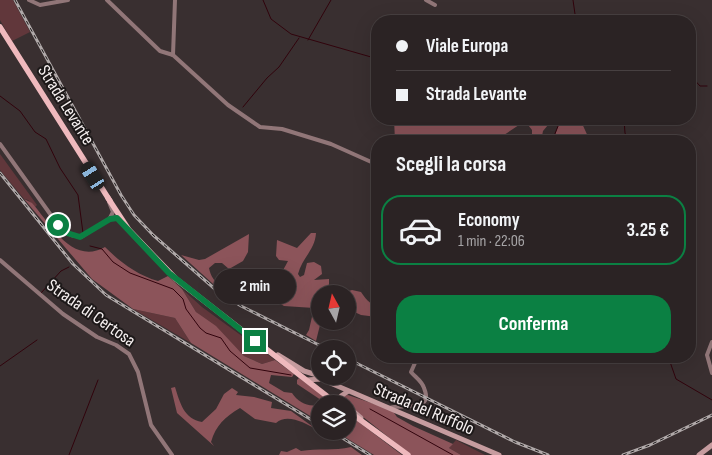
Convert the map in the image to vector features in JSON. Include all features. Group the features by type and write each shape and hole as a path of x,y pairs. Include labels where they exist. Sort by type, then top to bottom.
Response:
{"main road":[{"name":"Strada Levante","path":"0,27 125,226 183,286 255,341 310,377"},
{"name":"Strada Levante","path":"108,200 133,234"},
{"name":"Strada Levante","path":"255,341 310,377"},
{"path":"310,377 329,395"},
{"path":"310,377 332,395"},
{"path":"356,416 408,455"}],"street":[{"path":"29,0 40,4 68,0"},
{"path":"107,0 160,51 174,55 228,105 260,127 282,129 331,144 371,162"},
{"path":"174,55 175,0"},
{"path":"426,0 434,5"},
{"path":"0,144 58,225 67,233 76,237 83,236 116,217 125,226"},
{"path":"108,200 113,213 109,220"},
{"name":"Strada di Certosa","path":"0,260 63,314 96,336 116,345 129,354 138,372 151,425 172,455"},
{"path":"712,342 707,355 712,373"},
{"path":"390,408 395,405 413,407 423,401 426,395 424,386 411,372 415,363"},
{"name":"Strada del Ruffolo","path":"310,377 319,378 347,392 390,408 499,455"},
{"name":"Strada del Ruffolo","path":"334,385 339,388"},
{"path":"343,395 347,392"},
{"path":"698,455 712,445"}],"shaded area":[{"path":"0,0 13,0 30,32 12,41 0,20"},
{"path":"394,125 519,125 504,135 395,135"},
{"path":"528,125 548,125 542,135 532,135 532,130"},
{"path":"583,125 587,135 555,135 558,126"},
{"path":"0,154 37,205 35,207 28,200 24,199 0,170"},
{"path":"24,199 32,203 54,231 72,247 82,251 93,251 105,247 136,272 158,281 168,276 182,289 196,312 216,326 244,356 262,364 275,360 294,374 292,377 271,375 269,383 284,392 292,393 303,403 311,405 311,416 191,343 175,318 133,309 92,279"},
{"path":"311,233 316,233 311,249 302,263 298,274 300,277 304,275 307,263 314,262 321,266 322,274 314,280 329,279 329,285 311,285 311,308 284,306 276,301 275,290 278,280 288,261 279,260 276,256 277,240 297,248"},
{"path":"249,234 248,252 243,261 229,269 222,263 215,263 209,268 216,283 230,293 240,297 240,302 222,292 181,255 199,260 205,259"},
{"path":"182,289 202,307 275,360 262,364 244,356 196,312"},
{"path":"356,291 361,292 371,303 371,316 356,313"},
{"path":"133,309 175,318 191,343"},
{"path":"311,321 311,330 319,330 316,340 306,335"},
{"path":"299,378 322,395 314,395 297,384"},
{"path":"175,387 187,414 191,418 202,422 216,409 224,394 232,388 238,392 236,395 272,402 271,408 291,411 311,427 291,419 280,420 276,423 255,419 240,408 218,426 211,442 214,446 177,413 171,388"},
{"path":"356,398 392,410 397,417 413,426 453,444 449,448 461,455 411,455 356,411"},
{"path":"356,420 402,455 374,455 350,440 356,440"},
{"path":"456,440 485,455 461,455 449,448"},
{"path":"351,447 362,455 279,455 281,451 287,452 296,448 301,451"}],"waterway":[{"path":"263,0 271,19 291,34 371,57"},
{"path":"308,40 331,0"},
{"path":"573,0 575,15"},
{"path":"243,107 267,78 279,67 299,38"},
{"path":"696,82 700,86 707,86"},
{"path":"0,96 20,111 35,132 46,139 60,168 78,195 83,233"},
{"path":"554,135 559,125"},
{"path":"624,125 626,135"},
{"path":"90,246 102,249 113,262 130,273 173,289 183,299 186,309 200,328 206,333 221,338 230,351 250,368 291,375"},
{"path":"41,293 61,271 69,267"},
{"path":"0,366 37,340"},
{"path":"670,363 676,379 712,400"},
{"path":"69,455 98,380"},
{"path":"370,409 453,455"}],"railway":[{"path":"15,0 121,195 134,215 153,235 216,290 241,306 311,341"},
{"path":"0,173 73,264 106,295 311,420"},
{"path":"356,363 515,442 548,455"},
{"path":"623,455 650,445 712,415"},
{"path":"346,440 370,455"}],"route":[{"path":"58,225 67,233 80,237 110,219 117,218 169,273 194,295 255,341"}]}
